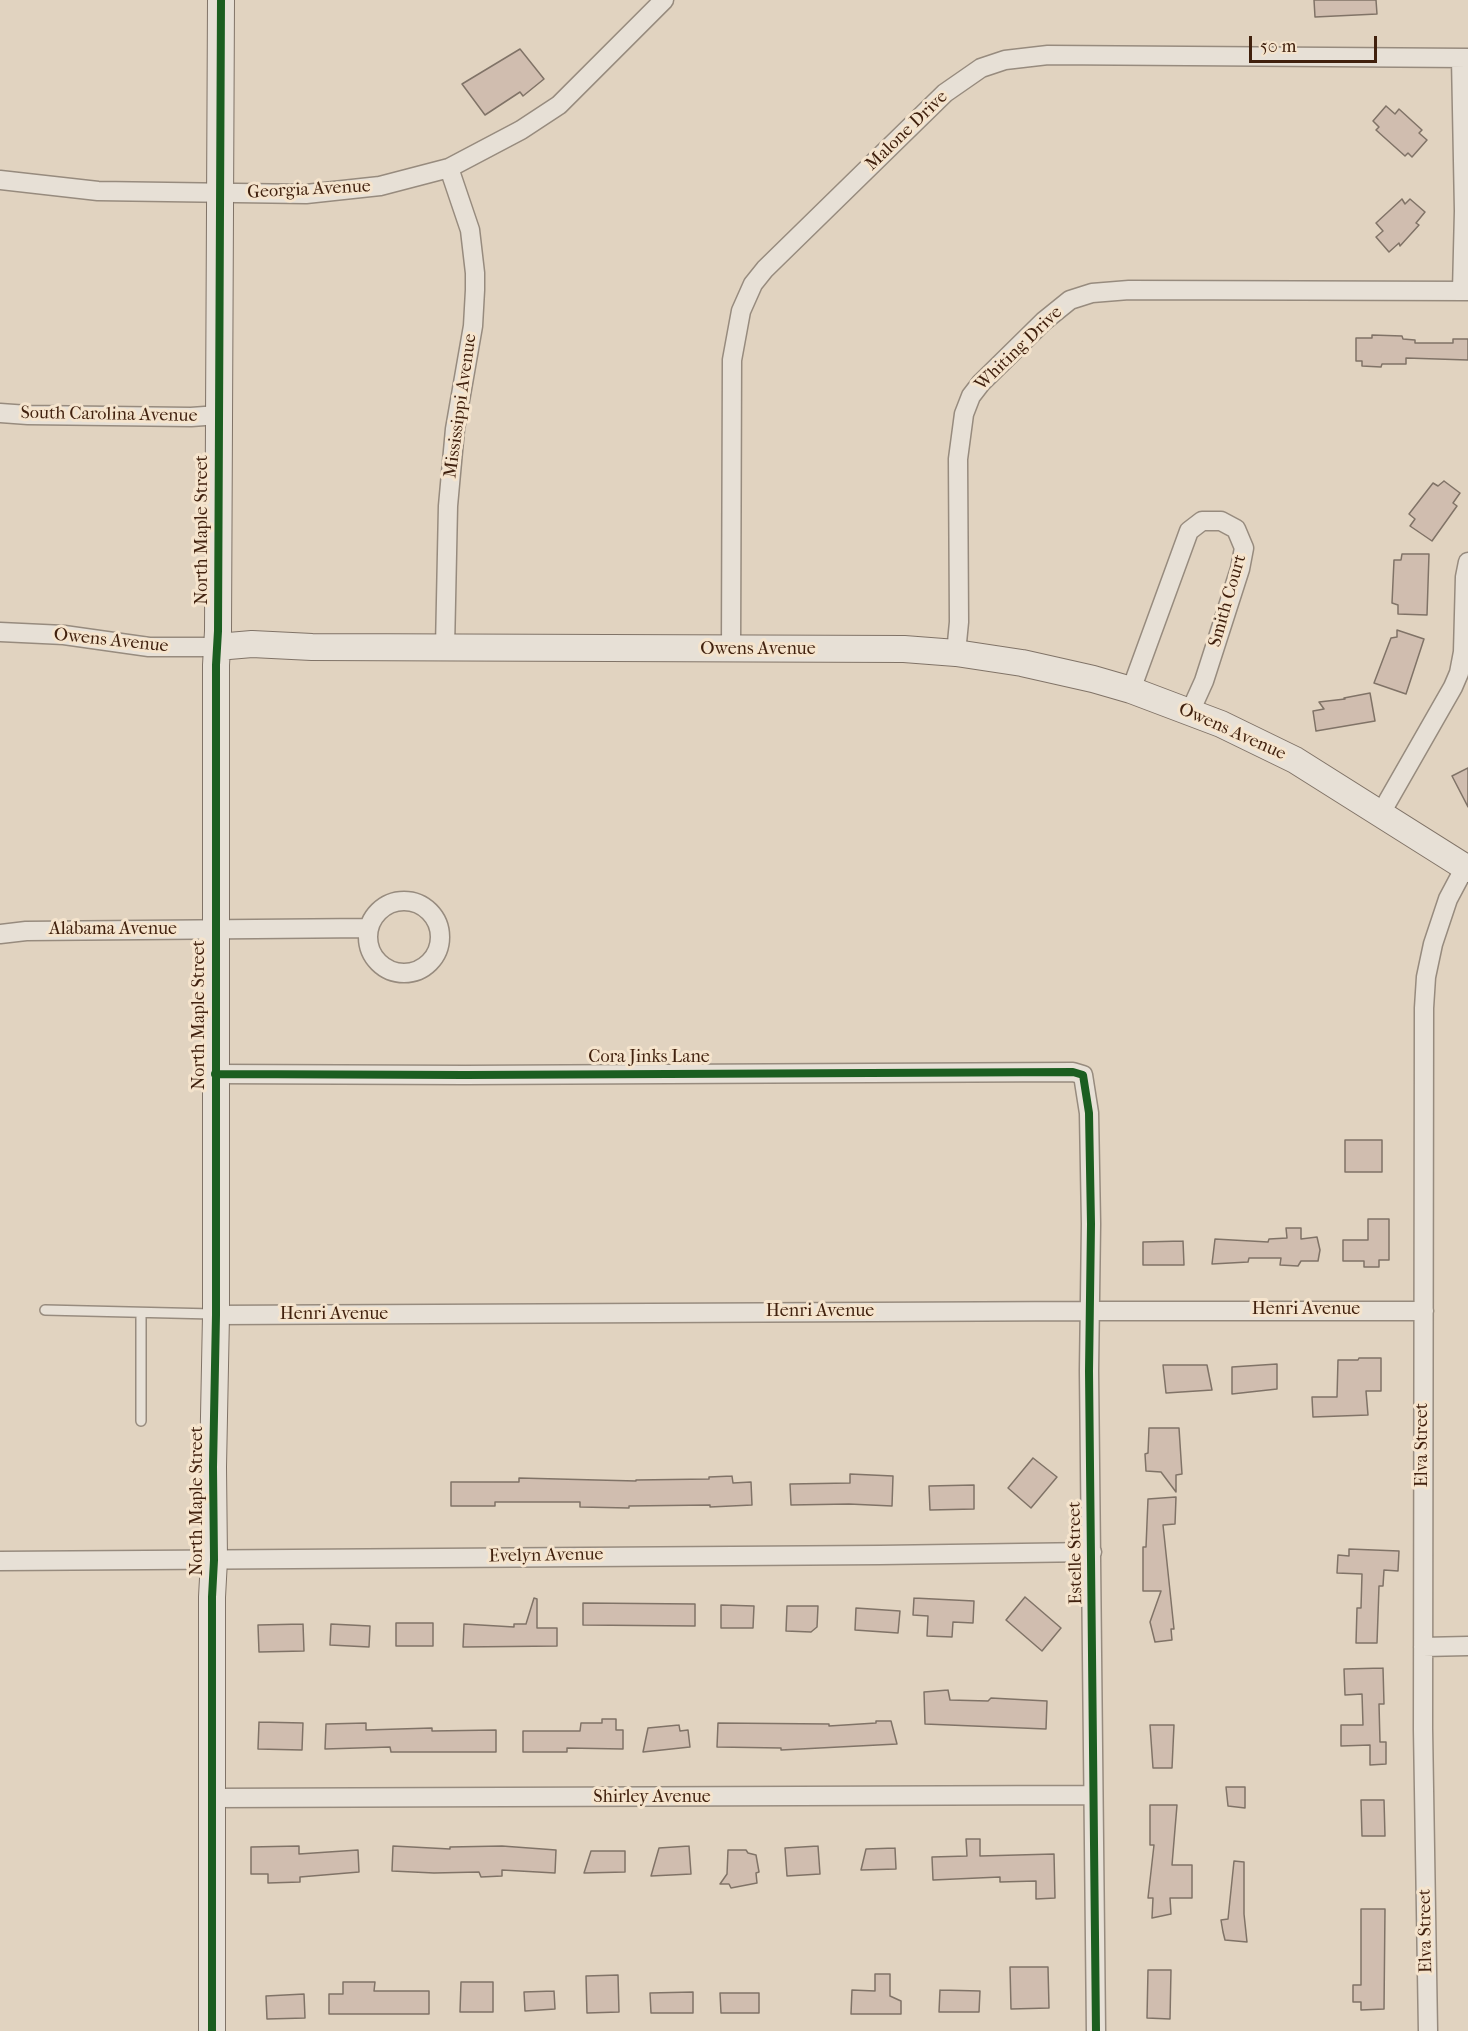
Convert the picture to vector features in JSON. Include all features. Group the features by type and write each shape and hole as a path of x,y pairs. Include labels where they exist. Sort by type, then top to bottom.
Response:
{"street":[{"name":"North Maple Street","path":"212,2031 213,1467 216,1314 216,665 221,0"},
{"name":"Georgia Avenue","path":"0,180 98,191 306,194 380,186 449,168 521,130 559,105 664,0"},
{"name":"Malone Drive","path":"731,650 732,360 741,311 753,284 765,269 945,93 981,68 1005,60 1048,55 1465,58"},
{"path":"1465,58 1465,291"},
{"name":"Mississippi Avenue","path":"445,648 448,506 455,429 476,290 470,230 449,168"},
{"name":"Whiting Drive","path":"956,653 959,622 958,459 963,414 971,396 981,382 1044,321 1070,300 1092,293 1130,290 1465,291"},
{"name":"South Carolina Avenue","path":"0,412 28,415 191,417 219,415"},
{"name":"Smith Court","path":"1131,690 1189,531 1202,521 1221,521 1236,529 1244,548 1240,569 1203,681 1190,712"},
{"path":"1381,813 1456,680 1463,652 1465,577 1468,562"},
{"name":"Owens Avenue","path":"0,632 64,635 149,647 217,647 252,644 312,647 904,649 956,653 1022,663 1131,690 1190,712 1268,746 1381,813 1466,868"},
{"name":"Elva Street","path":"1428,2031 1423,1647 1424,1008 1426,976 1433,945 1448,899 1466,868"},
{"name":"Alabama Avenue","path":"0,934 26,931 369,928"},
{"name":"Cora Jinks Lane","path":"215,1074 477,1075 890,1071 1073,1072 1083,1075"},
{"name":"Estelle Street","path":"1083,1075 1089,1113 1091,1224 1089,1371 1096,2031"},
{"name":"Henri Avenue","path":"216,1314 1424,1311"},
{"name":"Evelyn Avenue","path":"0,1561 1092,1552"},
{"path":"1423,1647 1468,1646"},
{"name":"Shirley Avenue","path":"212,1798 1092,1795"}],"lane":[{"path":"45,1310 216,1314"},
{"path":"141,1314 141,1421"}],"building":[{"path":"1314,0 1376,0 1377,14 1315,17"},
{"path":"520,49 544,79 523,96 520,92 485,115 462,84"},
{"path":"1386,106 1395,114 1399,109 1422,130 1419,133 1427,140 1412,157 1408,153 1405,156 1376,130 1379,127 1373,121"},
{"path":"1402,199 1405,204 1410,199 1425,212 1416,223 1419,225 1400,246 1399,243 1389,252 1376,237 1383,231 1376,223"},
{"path":"1372,335 1402,336 1403,339 1415,340 1415,343 1453,343 1453,339 1468,339 1468,360 1406,358 1406,364 1382,364 1381,367 1362,366 1362,361 1356,361 1356,338 1372,338"},
{"path":"1444,481 1460,493 1453,503 1457,506 1432,541 1410,526 1415,519 1409,514 1433,483 1438,486"},
{"path":"1402,554 1429,554 1427,615 1398,614 1398,605 1392,603 1394,560 1401,560"},
{"path":"1397,630 1424,639 1406,694 1374,683 1391,638 1397,637"},
{"path":"1370,693 1375,721 1316,731 1313,711 1324,709 1319,702"},
{"path":"1468,768 1468,807 1452,776"},
{"path":"1345,1140 1382,1140 1382,1172 1345,1172"},
{"path":"1368,1219 1389,1219 1389,1260 1379,1260 1379,1267 1364,1267 1364,1261 1343,1261 1343,1240 1368,1240"},
{"path":"1286,1228 1301,1228 1301,1239 1317,1237 1320,1250 1318,1261 1301,1261 1298,1266 1280,1265 1281,1258 1249,1258 1248,1262 1212,1264 1215,1239 1268,1242 1269,1239 1287,1238"},
{"path":"1183,1241 1184,1265 1143,1265 1143,1242"},
{"path":"1359,1358 1381,1358 1381,1391 1366,1391 1368,1415 1313,1417 1312,1397 1337,1397 1338,1360 1358,1360"},
{"path":"1277,1364 1277,1389 1232,1394 1232,1367"},
{"path":"1163,1365 1207,1365 1212,1390 1166,1393"},
{"path":"1149,1428 1179,1428 1182,1474 1176,1475 1176,1492 1161,1472 1146,1471 1145,1454 1148,1453"},
{"path":"1033,1458 1057,1477 1031,1508 1008,1488"},
{"path":"850,1474 893,1476 892,1506 791,1505 790,1484 850,1483"},
{"path":"732,1476 733,1483 751,1482 752,1505 629,1506 629,1508 580,1507 580,1502 495,1502 495,1506 451,1506 451,1482 519,1482 519,1478 636,1481"},
{"path":"974,1485 974,1509 930,1510 929,1486"},
{"path":"1176,1497 1175,1524 1163,1525 1174,1629 1171,1629 1172,1640 1155,1642 1150,1622 1161,1591 1143,1591 1143,1547 1146,1547 1148,1499"},
{"path":"1349,1549 1399,1551 1398,1571 1384,1570 1383,1586 1379,1586 1377,1643 1356,1643 1357,1608 1361,1608 1362,1574 1337,1573 1338,1555 1349,1556"},
{"path":"1025,1597 1061,1628 1042,1651 1006,1620"},
{"path":"534,1598 537,1599 537,1628 557,1628 557,1646 463,1647 464,1624 514,1627 514,1624 526,1624"},
{"path":"914,1598 974,1601 973,1623 953,1622 952,1637 927,1636 928,1616 913,1615"},
{"path":"583,1603 695,1604 695,1626 583,1625"},
{"path":"721,1605 754,1606 753,1628 721,1628"},
{"path":"787,1606 818,1606 817,1627 811,1632 786,1631"},
{"path":"856,1608 900,1611 898,1633 855,1630"},
{"path":"396,1623 433,1623 433,1646 396,1646"},
{"path":"303,1624 304,1651 259,1652 258,1625"},
{"path":"331,1624 370,1626 369,1647 330,1645"},
{"path":"1383,1668 1384,1704 1379,1704 1380,1742 1386,1742 1386,1764 1370,1765 1370,1745 1341,1746 1341,1725 1363,1725 1362,1694 1345,1695 1344,1669"},
{"path":"948,1690 950,1700 988,1701 991,1698 1047,1701 1046,1729 925,1724 924,1692"},
{"path":"602,1719 616,1719 616,1730 623,1730 623,1749 567,1748 567,1752 523,1752 523,1731 580,1731 581,1723 602,1723"},
{"path":"876,1721 891,1721 897,1744 781,1750 781,1748 717,1747 718,1723 829,1724 829,1726 876,1723"},
{"path":"259,1722 303,1723 302,1750 258,1749"},
{"path":"366,1723 366,1730 432,1728 432,1731 496,1730 496,1752 391,1752 390,1747 325,1749 326,1724"},
{"path":"679,1725 680,1731 688,1730 690,1747 643,1752 648,1728"},
{"path":"1150,1725 1174,1725 1172,1768 1153,1768"},
{"path":"1226,1787 1245,1787 1245,1808 1228,1806"},
{"path":"1361,1800 1384,1800 1385,1836 1362,1836"},
{"path":"1150,1805 1177,1805 1172,1865 1192,1865 1192,1898 1170,1898 1171,1914 1152,1918 1153,1898 1148,1898 1154,1845 1150,1845"},
{"path":"966,1839 980,1839 980,1856 1054,1854 1055,1898 1036,1899 1036,1881 1000,1882 1000,1877 933,1880 932,1857 967,1856"},
{"path":"299,1846 299,1854 358,1850 359,1872 300,1877 300,1882 268,1883 268,1874 251,1874 251,1847"},
{"path":"393,1846 450,1849 450,1847 502,1846 556,1850 555,1873 502,1870 502,1876 481,1877 479,1872 392,1871"},
{"path":"689,1846 691,1874 651,1876 659,1848"},
{"path":"818,1846 820,1874 787,1876 785,1848"},
{"path":"895,1848 896,1869 861,1870 866,1849"},
{"path":"728,1850 746,1850 756,1855 759,1872 756,1873 757,1883 731,1888 729,1884 720,1884 727,1874"},
{"path":"591,1851 625,1851 625,1872 584,1873"},
{"path":"1234,1861 1244,1862 1244,1914 1247,1942 1225,1940 1221,1920 1228,1919"},
{"path":"1361,1909 1385,1909 1384,2009 1361,2010 1361,2002 1353,2002 1353,1985 1361,1985"},
{"path":"1010,1967 1048,1967 1049,2008 1011,2009"},
{"path":"1148,1970 1171,1970 1170,2019 1147,2018"},
{"path":"875,1974 890,1974 890,1996 901,2001 901,2014 851,2014 852,1990 875,1991"},
{"path":"618,1975 619,2012 587,2013 586,1976"},
{"path":"343,1982 375,1982 374,1991 429,1991 429,2014 329,2014 329,1994 343,1994"},
{"path":"461,1982 493,1982 493,2012 460,2012"},
{"path":"940,1990 980,1991 979,2012 939,2012"},
{"path":"554,1991 555,2009 525,2011 524,1992"},
{"path":"693,1992 693,2013 651,2013 650,1993"},
{"path":"720,1993 759,1993 759,2013 721,2013"},
{"path":"304,1994 305,2018 267,2019 266,1996"}],"cycle path":[{"path":"212,2031 212,1597 216,1315 216,665 221,0"},
{"path":"215,1074 1073,1072 1083,1075 1089,1113 1091,1224 1089,1371 1096,2031"}]}
